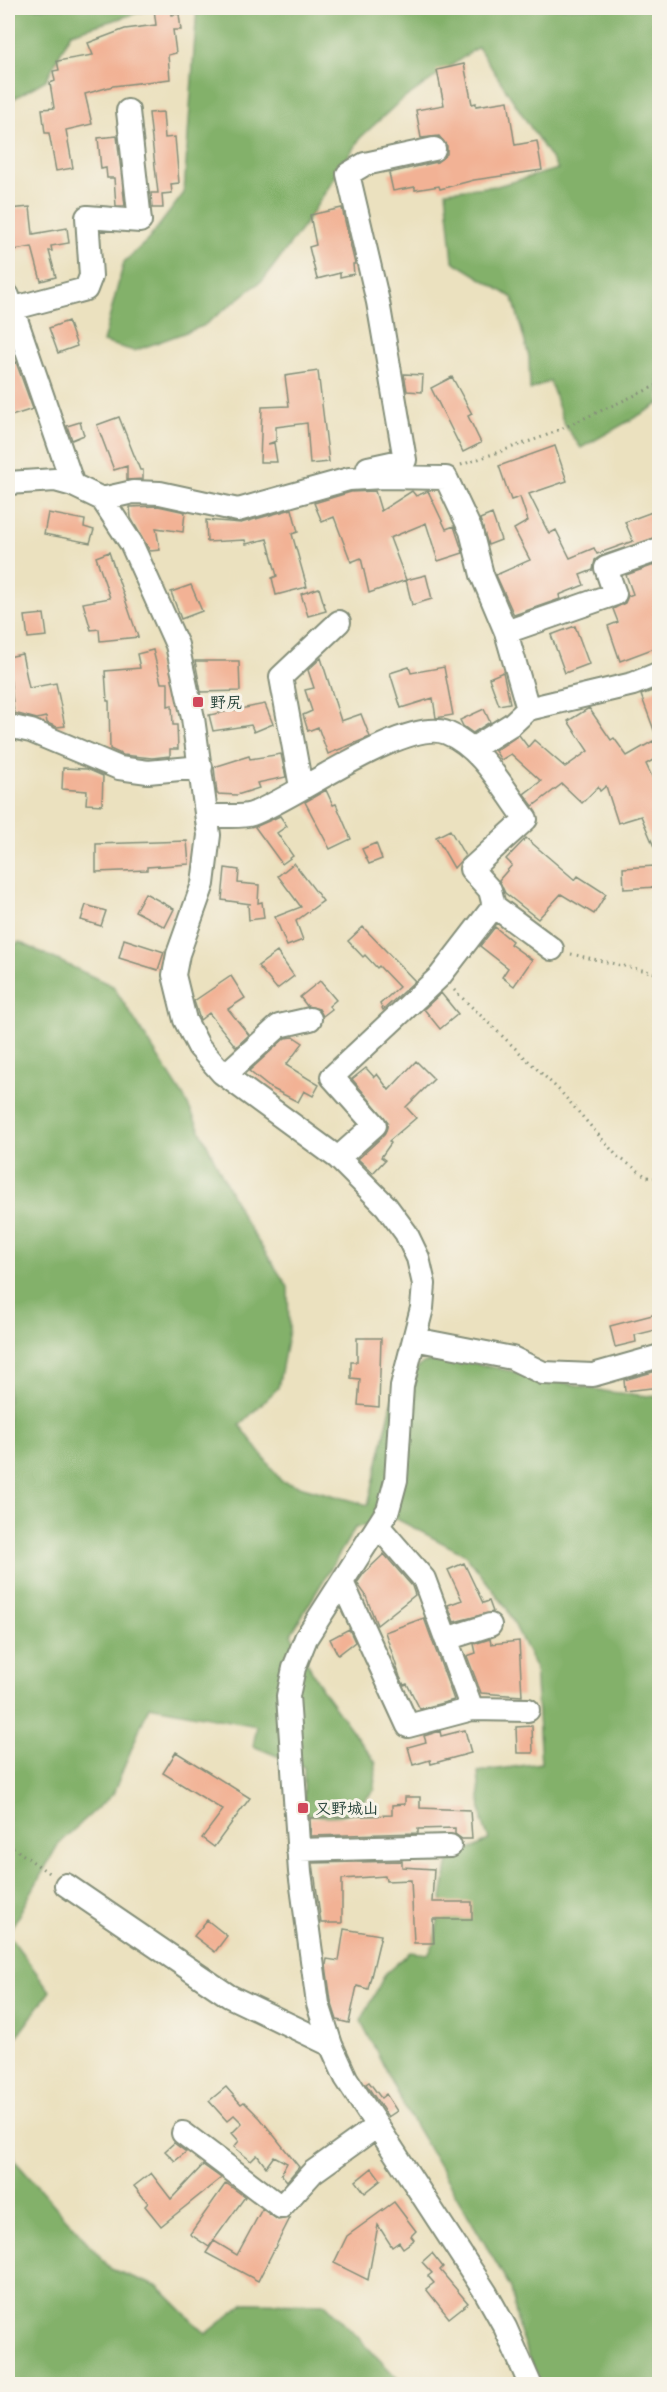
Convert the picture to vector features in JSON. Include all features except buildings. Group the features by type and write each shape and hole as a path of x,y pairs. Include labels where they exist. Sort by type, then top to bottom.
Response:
{"street":[{"path":"73,485 9,302 86,289 91,276 87,217 140,221 128,111"},
{"path":"349,480 367,468 405,459 378,302 348,174 365,164 434,148"},
{"path":"102,499 133,492 160,493 238,510 349,480 383,477 446,478 471,531 482,575 506,632 528,709"},
{"path":"10,486 56,480 73,485 102,499 131,543 177,645 184,667 201,767 207,816 208,857 203,884 178,954 174,975 185,1020 199,1047 225,1075 338,1158 386,1206 406,1233 418,1258 424,1284 422,1308 402,1386 396,1479 388,1510 306,1638 294,1668 288,1696 298,1850 318,2004 331,2044 346,2078 486,2293 505,2327 530,2385"},
{"path":"506,632 615,594 606,568 660,549"},
{"path":"301,787 281,677 339,622"},
{"path":"472,749 512,724 528,709 633,684 660,673"},
{"path":"8,726 31,730 119,768 148,772 201,767"},
{"path":"207,816 249,815 301,787 413,734 445,732 472,749 526,819 471,869 490,890 494,906 552,949"},
{"path":"338,1158 375,1125 332,1077 440,976 494,906"},
{"path":"225,1075 279,1026 310,1019"},
{"path":"414,1339 512,1358 543,1373 593,1375 660,1356"},
{"path":"378,1526 424,1579 438,1590 446,1639 472,1709"},
{"path":"342,1582 408,1726 472,1709 528,1710"},
{"path":"446,1639 490,1625"},
{"path":"298,1850 450,1846"},
{"path":"66,1885 229,1996 331,2044"},
{"path":"183,2133 281,2207 314,2172 377,2126"}],"path":[{"path":"446,478 459,466 544,436 660,384"},
{"path":"552,949 660,974"},
{"path":"440,976 560,1091 617,1156 647,1176 660,1178"},
{"path":"8,1844 66,1885"}],"green space":[{"path":"8,8 154,8 71,33 46,80 8,102"},
{"path":"197,8 654,8 659,13 659,404 581,448 564,424 550,381 530,390 529,357 513,298 453,261 446,191 497,186 558,169 478,47 398,103 360,138 303,227 264,279 203,326 134,351 103,342 124,262 148,240 184,193"},
{"path":"19,942 113,986 185,1099 244,1220 288,1287 289,1330 278,1388 240,1425 281,1481 368,1505 396,1387 423,1363 450,1358 609,1392 659,1397 659,2384 539,2384 519,2331 511,2288 407,2112 361,2021 385,1974 410,1952 428,1954 434,1943 449,1861 489,1840 482,1821 478,1772 541,1763 535,1667 506,1607 466,1555 395,1518 355,1528 291,1634 324,1692 376,1763 375,1789 358,1806 336,1816 304,1814 304,1767 253,1746 257,1726 149,1706 113,1794 59,1843 8,1934 8,949"},
{"path":"8,1934 50,1991 8,2049"},
{"path":"8,2100 15,2161 111,2269 159,2287 206,2334 245,2303 326,2304 403,2384 8,2384"}],"place":[{"name":"野尻","path":"198,702"},
{"name":"又野城山","path":"303,1808"}]}
